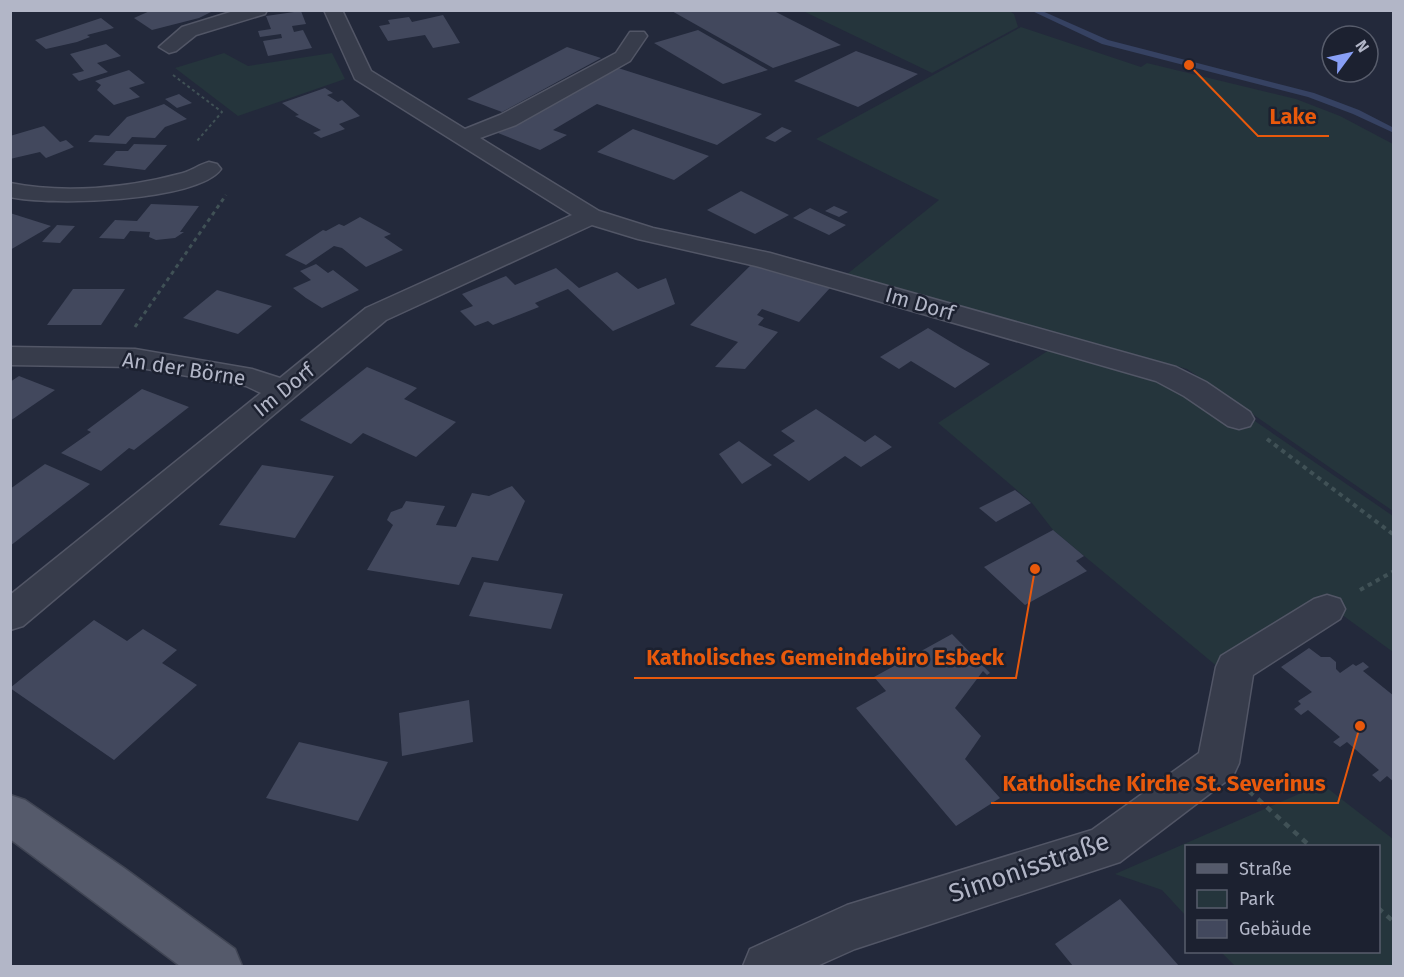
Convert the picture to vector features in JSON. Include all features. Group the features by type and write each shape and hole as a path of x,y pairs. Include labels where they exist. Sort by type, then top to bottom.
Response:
{"main road":[{"path":"14,821 108,883 218,966"}],"street":[{"path":"169,47 189,32 258,10"},
{"name":"Im Dorf","path":"333,10 362,75 590,216 647,234 761,259 1166,374 1195,389 1239,419"},
{"path":"464,137 508,120 623,57 637,36"},
{"path":"10,190 24,194 100,195 188,180 208,169"},
{"name":"Im Dorf","path":"10,615 376,314 590,216"},
{"name":"An der Börne","path":"10,356 135,358 252,378 283,390"},
{"path":"1218,763 1235,667 1327,609"},
{"name":"Simonisstraße","path":"767,966 847,928 1104,847 1218,763"}],"path":[{"path":"114,358 238,178 208,169 186,159 190,149 222,112 164,68 169,47"},
{"path":"1239,419 1394,535"},
{"path":"1218,763 1309,845"},
{"path":"1380,910 1394,922"}],"green space":[{"path":"803,11 1009,11 1014,14 1018,27 932,73"},
{"path":"1021,27 1141,67 1147,63 1296,99 1340,116 1393,144 1393,511 1187,369 846,275 939,200 816,139"},
{"path":"224,53 248,66 332,53 345,79 238,116 175,68"},
{"path":"1052,348 1119,367 1236,408 1393,516 1393,652 1330,606 1225,673 1053,530 1032,503 938,423"},
{"path":"1322,784 1393,839 1393,966 1235,966 1222,953 1380,953 1380,845 1185,845 1185,915 1162,890 1115,874"}],"building":[{"path":"152,10 213,11 199,18 152,30 134,18"},
{"path":"670,10 772,10 841,45 773,68"},
{"path":"301,11 306,24 292,26 294,32 303,30 312,48 268,56 263,41 282,38 281,34 260,37 258,31 271,29 266,16"},
{"path":"443,15 460,43 433,48 425,35 388,41 379,26 390,24 388,20 409,17 412,22"},
{"path":"101,18 114,28 87,35 90,37 77,42 46,49 35,40"},
{"path":"698,30 768,70 723,84 654,43"},
{"path":"106,44 121,56 97,63 108,72 79,81 72,74 84,71 70,54"},
{"path":"567,47 601,58 502,112 467,99"},
{"path":"856,51 918,74 858,107 794,81"},
{"path":"615,67 762,114 717,145 597,104 553,130 567,135 540,150 498,133"},
{"path":"129,70 145,83 129,88 140,97 114,105 97,90 101,85 95,81"},
{"path":"325,88 333,93 327,95 338,102 342,100 360,116 339,124 345,129 321,138 313,133 321,130 295,116 299,115 282,103"},
{"path":"179,94 192,103 177,108 165,99"},
{"path":"164,104 187,119 165,127 155,138 132,137 126,144 88,142 95,135 109,136 127,117"},
{"path":"44,126 60,142 66,140 74,147 46,158 40,152 10,159 10,136"},
{"path":"782,127 792,131 775,142 765,138"},
{"path":"633,129 709,156 674,180 597,152"},
{"path":"134,144 167,145 145,170 103,165 116,151 128,151"},
{"path":"741,191 789,215 755,234 707,210"},
{"path":"151,204 199,206 180,232 184,232 175,238 156,240 149,237 150,232 130,231 124,239 99,238 115,220 137,221"},
{"path":"834,206 848,212 839,217 825,211"},
{"path":"810,208 846,225 829,235 793,218"},
{"path":"10,213 51,226 10,250"},
{"path":"360,217 391,234 384,237 403,250 366,267 342,248 334,246 306,265 285,255 323,230 326,231 339,224 344,226"},
{"path":"57,225 75,226 60,243 42,242"},
{"path":"753,263 830,288 799,322 762,309 757,315 764,318 758,325 778,332 745,369 715,367 738,342 690,325"},
{"path":"316,264 328,273 333,270 359,290 322,308 293,288 311,280 300,271"},
{"path":"556,268 579,288 617,272 638,289 666,278 675,304 613,331 568,289 535,303 539,307 493,325 488,321 475,326 460,311 473,306 462,294 506,276 515,285"},
{"path":"73,289 125,289 101,325 47,325"},
{"path":"217,290 272,306 238,334 183,318"},
{"path":"928,328 990,364 955,388 911,361 899,369 880,357"},
{"path":"367,367 417,388 404,399 456,422 416,457 363,433 351,444 300,420"},
{"path":"19,376 55,390 10,421 10,382"},
{"path":"142,389 189,407 134,450 129,448 101,471 61,453 91,432 87,430"},
{"path":"816,409 865,442 875,435 892,447 861,467 845,456 809,481 773,455 795,441 781,431"},
{"path":"739,441 772,465 742,484 719,454"},
{"path":"45,464 90,484 10,546 10,489"},
{"path":"262,465 334,476 295,538 219,525"},
{"path":"512,486 525,501 498,561 472,557 459,585 367,570 393,525 387,520 391,512 402,508 406,501 445,506 436,525 456,527 472,493 489,496"},
{"path":"1015,490 1031,503 996,522 979,508"},
{"path":"1053,530 1084,556 1076,561 1087,571 1025,605 984,567"},
{"path":"484,582 563,594 551,629 469,616"},
{"path":"94,620 127,641 143,629 177,650 162,663 197,685 114,760 10,688"},
{"path":"952,634 990,673 987,675 983,671 955,708 981,736 965,759 1000,798 956,826 856,708 886,691 874,677"},
{"path":"1309,648 1321,657 1330,657 1336,662 1336,669 1340,673 1353,664 1356,666 1363,662 1369,667 1363,671 1394,696 1394,782 1387,776 1380,782 1372,775 1379,770 1347,742 1340,747 1333,742 1340,737 1308,710 1301,715 1294,709 1301,704 1298,701 1312,692 1281,667"},
{"path":"469,700 473,742 402,756 399,713"},
{"path":"299,742 388,762 358,821 266,798"},
{"path":"1120,899 1179,966 1073,966 1055,944"}],"waterway":[{"path":"1033,10 1105,42 1311,95 1356,112 1394,131"}],"place":[{"name":"Lake","path":"1189,65"},
{"name":"Katholisches Gemeindebüro Esbeck","path":"1035,569"},
{"name":"Katholische Kirche St. Severinus","path":"1360,726"}]}
